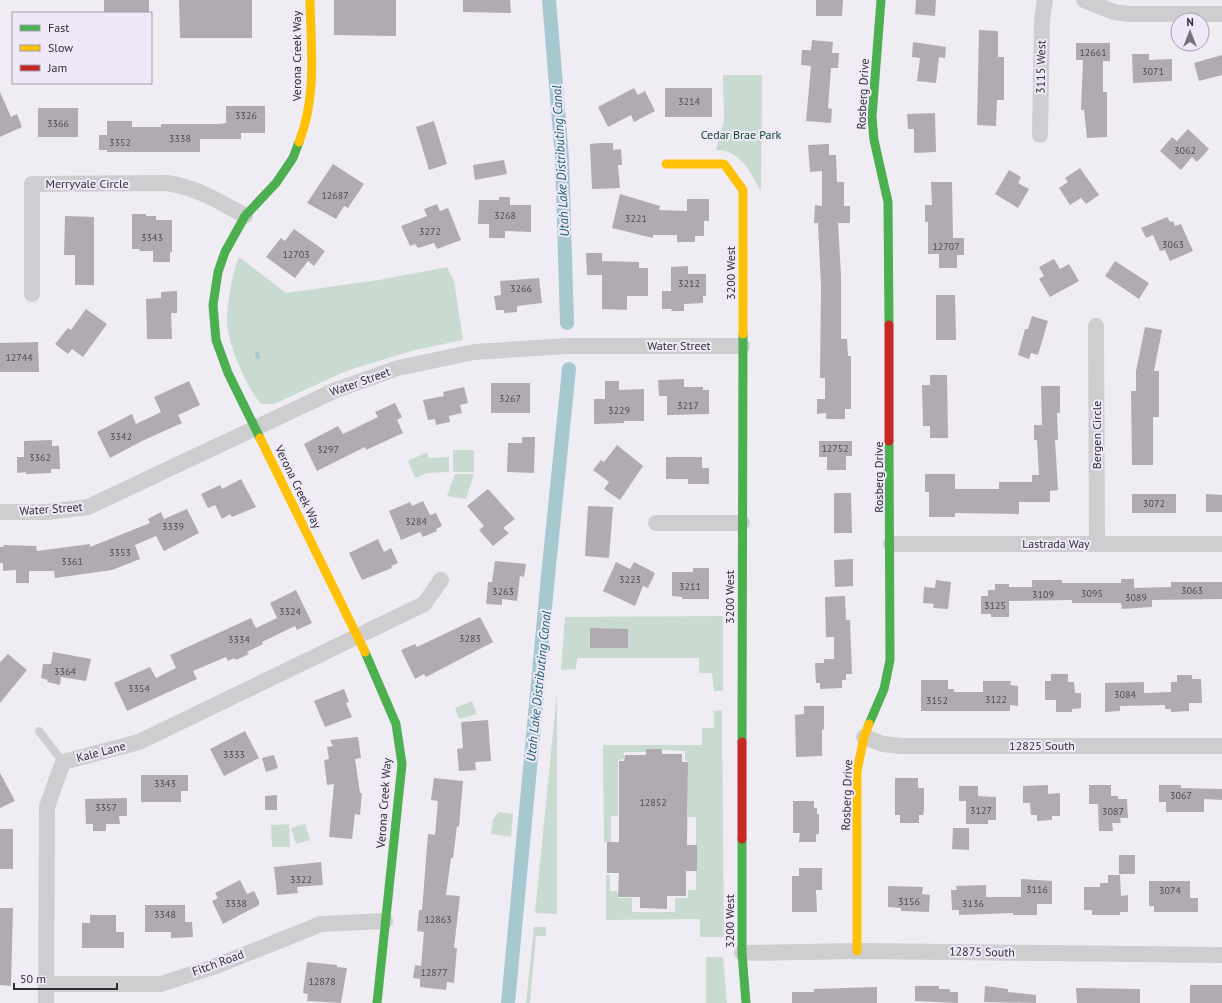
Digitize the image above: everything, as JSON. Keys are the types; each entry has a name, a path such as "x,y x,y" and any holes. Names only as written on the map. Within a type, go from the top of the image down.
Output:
{"street":[{"name":"Verona Creek Way","path":"310,0 312,89 307,123 293,158 276,183 245,216 225,252 218,272 213,305 216,340 228,373 358,636 396,724 402,764 377,1003"},
{"name":"Rosberg Drive","path":"857,951 857,771 864,738 884,689 890,660 891,544 889,224 888,202 874,140 872,117 881,0"},
{"name":"3115 West","path":"1040,135 1042,20 1045,0"},
{"path":"1084,0 1114,12 1130,14 1222,14"},
{"name":"3200 West","path":"666,164 724,164 743,190 742,953 746,1003"},
{"name":"Merryvale Circle","path":"32,294 32,184 174,184 187,186 205,194 245,216"},
{"name":"Bergen Circle","path":"1096,326 1097,544"},
{"name":"Water Street","path":"0,512 48,512 88,507 336,390 398,368 474,352 568,346 742,346"},
{"path":"656,523 742,523"},
{"name":"Lastrada Way","path":"891,544 1222,544"},
{"name":"Kale Lane","path":"46,1003 47,807 63,762 138,742 424,604 441,580"},
{"name":"12825 South","path":"864,738 883,744 901,746 1222,746"},
{"name":"Fitch Road","path":"46,984 160,984 216,966 321,924 385,921"},
{"name":"12875 South","path":"742,953 857,951 1222,955"}],"lane":[{"path":"39,731 63,762"}],"green space":[{"name":"Cedar Brae Park","path":"723,75 762,75 761,191 744,163 732,154 725,151 716,150 724,121"},
{"path":"239,257 286,293 379,280 447,267 454,281 463,340 415,350 346,371 274,404 261,404 243,374 233,350 228,327 227,317 229,294"},
{"path":"453,450 474,450 474,472 453,472"},
{"path":"427,452 429,458 449,457 449,472 427,473 415,478 408,461"},
{"path":"455,474 474,474 466,499 447,496"},
{"path":"723,616 723,691 714,691 712,673 699,673 699,658 577,658 576,669 561,670 565,617"},
{"path":"557,693 557,914 535,913"},
{"path":"472,701 477,714 459,719 455,708"},
{"path":"722,710 724,937 700,937 700,919 606,920 606,875 610,875 610,891 617,891 618,898 632,898 632,912 675,912 675,898 688,898 688,890 696,890 696,817 688,817 688,761 685,761 685,751 646,749 646,752 624,752 624,759 618,760 618,816 611,816 611,842 604,842 603,745 702,745 702,728 714,728 714,711"},
{"path":"499,812 513,814 511,837 491,834 493,819"},
{"path":"289,824 290,847 272,847 271,825"},
{"path":"305,824 310,840 296,844 291,828"},
{"path":"534,927 546,927 546,936 536,936 530,1003 526,1003"},
{"path":"706,957 723,957 727,1003 706,1003"}],"building":[{"path":"104,0 149,0 149,12 104,12"},
{"path":"179,0 252,0 252,38 180,38"},
{"path":"334,0 396,0 396,36 334,35"},
{"path":"463,0 510,0 511,13 463,12"},
{"path":"816,0 843,0 842,16 816,16"},
{"path":"916,0 936,0 935,16 915,14"},
{"path":"979,30 998,31 998,57 1004,57 1004,100 997,100 996,126 977,125"},
{"path":"812,40 833,42 832,53 839,53 838,68 831,68 828,108 832,109 831,123 806,121 811,66 801,65 802,50 811,50"},
{"path":"913,42 946,47 945,58 939,57 936,83 917,81 920,58 912,57"},
{"path":"1076,43 1110,43 1110,61 1103,61 1103,92 1107,92 1107,137 1087,138 1084,110 1081,110 1083,60 1076,60"},
{"path":"1132,54 1149,54 1149,60 1172,59 1172,81 1133,83"},
{"path":"1222,55 1222,75 1199,81 1194,63"},
{"path":"634,88 638,95 645,91 655,111 634,122 631,115 608,127 598,107"},
{"path":"665,88 712,88 712,117 665,117"},
{"path":"0,92 11,117 17,114 22,127 0,137"},
{"path":"226,106 265,106 265,133 241,133 241,139 200,139 200,152 107,152 107,150 99,150 99,135 107,135 107,121 132,121 132,127 161,127 161,124 219,124 226,123"},
{"path":"38,108 78,108 78,137 38,137"},
{"path":"935,113 936,152 914,153 914,129 908,129 907,114"},
{"path":"434,121 447,164 429,170 416,127"},
{"path":"1188,129 1209,149 1197,162 1192,157 1181,170 1160,151 1172,137 1177,141"},
{"path":"613,143 613,150 621,149 622,165 618,165 620,188 592,189 590,144"},
{"path":"829,144 829,155 836,155 837,182 844,182 844,206 850,206 850,223 838,223 841,275 841,339 847,339 848,356 851,356 851,409 845,409 845,419 826,419 826,413 817,414 817,399 825,399 825,378 820,378 821,287 818,223 814,223 815,205 822,206 822,171 810,172 808,145"},
{"path":"504,160 507,174 475,180 473,165"},
{"path":"333,164 364,184 348,208 344,206 336,219 307,203"},
{"path":"1080,168 1099,195 1086,204 1081,198 1070,205 1059,188 1068,182 1065,178"},
{"path":"1009,170 1021,177 1018,183 1029,189 1018,208 995,194"},
{"path":"931,182 952,182 953,238 964,238 964,255 957,255 957,268 939,268 939,254 928,254 928,222 925,222 925,205 932,205"},
{"path":"620,194 660,206 659,210 687,211 687,199 709,199 709,221 704,221 704,236 695,236 695,242 677,242 677,235 653,235 653,238 612,228"},
{"path":"499,197 510,197 510,205 531,205 531,232 505,231 505,238 489,238 489,224 478,224 479,200 499,200"},
{"path":"437,204 440,211 448,208 461,240 437,249 434,243 418,248 415,244 410,246 401,226 427,216 424,209"},
{"path":"132,214 156,216 156,220 172,220 172,252 170,253 170,262 153,262 153,251 140,251 139,249 132,249"},
{"path":"65,216 94,217 94,285 75,285 75,255 64,255"},
{"path":"1167,217 1170,222 1173,221 1175,226 1181,224 1193,251 1170,261 1165,250 1160,251 1153,235 1146,238 1141,228"},
{"path":"294,229 325,251 314,266 308,261 295,278 266,257 281,238 285,241"},
{"path":"586,253 602,253 602,261 639,262 639,268 648,268 648,296 627,296 627,310 602,309 602,275 587,275"},
{"path":"1054,259 1060,269 1069,264 1079,281 1050,297 1039,279 1044,276 1039,267"},
{"path":"1115,261 1149,283 1139,299 1105,276"},
{"path":"688,266 688,274 706,274 706,296 703,296 703,303 684,304 684,311 662,309 662,291 671,291 671,267"},
{"path":"539,278 542,303 517,306 517,312 504,313 504,310 496,310 494,296 501,295 500,281"},
{"path":"177,291 177,313 171,313 172,339 147,339 146,299 161,298 161,292"},
{"path":"936,295 955,295 956,340 936,340"},
{"path":"86,309 107,324 83,357 72,349 68,354 55,344 68,328 71,330"},
{"path":"1032,316 1048,321 1038,355 1031,353 1029,359 1018,355 1025,329 1028,329"},
{"path":"1145,327 1162,330 1154,371 1159,371 1159,417 1153,417 1153,465 1132,465 1131,391 1136,391 1136,371"},
{"path":"38,342 39,372 0,372 0,343"},
{"path":"930,375 947,375 948,438 930,438 930,426 923,426 922,385 930,385"},
{"path":"684,379 684,387 703,387 703,390 709,390 709,414 667,415 667,396 659,396 658,380"},
{"path":"189,381 200,405 178,415 182,423 144,440 110,458 97,432 132,414 136,424 161,412 154,397"},
{"path":"605,381 619,381 619,390 644,389 644,421 594,424 594,399 605,399"},
{"path":"491,383 530,383 530,413 491,413"},
{"path":"1041,386 1060,386 1060,413 1057,413 1058,440 1055,440 1058,490 1050,491 1050,502 1019,502 1019,514 955,513 955,517 929,517 929,492 925,492 925,474 955,474 955,489 999,489 999,482 1032,482 1032,475 1039,475 1037,440 1034,440 1034,425 1042,425"},
{"path":"464,387 468,403 460,405 462,413 449,416 450,422 436,425 435,419 428,420 423,400 444,396 443,392"},
{"path":"395,403 402,417 397,420 403,433 366,450 365,447 317,471 304,444 338,426 343,434 378,417 375,412"},
{"path":"522,437 535,437 534,473 507,472 508,443 522,443"},
{"path":"52,440 52,446 59,446 60,469 51,469 51,473 17,473 17,457 24,457 24,441"},
{"path":"819,441 852,441 852,456 846,456 846,470 827,470 827,457 819,457"},
{"path":"617,445 643,466 620,500 604,489 609,482 593,470 601,460 604,462"},
{"path":"666,457 702,457 702,468 709,468 709,484 688,484 688,479 666,479"},
{"path":"241,479 256,507 232,517 230,514 222,519 215,505 208,508 201,494 220,485 222,489"},
{"path":"488,489 515,519 503,528 509,533 493,546 479,530 484,526 467,506"},
{"path":"834,493 851,493 852,533 834,533"},
{"path":"1132,494 1176,494 1176,513 1132,513"},
{"path":"1206,494 1222,495 1222,512 1206,512"},
{"path":"423,501 430,515 436,513 442,526 436,529 437,531 423,537 420,532 401,540 389,511 410,502 412,506"},
{"path":"588,506 613,507 609,558 585,556"},
{"path":"187,509 199,533 164,551 156,536 135,545 140,559 112,570 55,578 54,571 29,571 29,583 16,583 16,570 3,571 3,563 0,563 0,547 4,547 3,545 36,546 37,551 90,544 90,547 150,523 148,519 161,512 164,519"},
{"path":"378,539 384,552 391,548 398,563 391,566 392,568 362,580 349,553"},
{"path":"853,559 853,586 835,587 834,560"},
{"path":"495,561 526,564 524,577 520,576 517,601 502,599 502,605 486,604 488,582 492,582"},
{"path":"616,562 630,569 634,562 655,573 648,588 643,586 635,606 603,591"},
{"path":"693,568 709,568 709,599 682,599 682,597 672,596 672,572 693,572"},
{"path":"1121,579 1134,579 1134,588 1171,587 1171,582 1222,582 1222,599 1152,600 1152,607 1122,609 1121,603 1072,603 1072,600 1009,601 1009,617 991,617 991,614 981,614 981,596 988,596 988,590 995,590 995,584 1009,584 1009,587 1032,587 1032,580 1062,580 1062,583 1121,583"},
{"path":"936,580 951,582 948,609 933,608 934,604 923,603 924,587 935,588"},
{"path":"296,590 312,623 297,630 295,626 262,642 263,644 247,652 249,654 236,660 234,658 228,661 226,657 193,671 197,679 127,711 114,683 150,667 156,678 176,668 170,655 251,618 256,628 277,618 270,603"},
{"path":"845,596 846,620 850,620 852,674 846,674 846,680 842,680 842,688 820,689 820,683 816,683 815,663 824,663 824,659 834,659 834,637 826,637 825,597"},
{"path":"480,617 493,642 426,677 424,674 415,679 401,650 415,644 417,647"},
{"path":"590,628 628,629 628,648 590,648"},
{"path":"53,652 91,659 86,681 61,677 60,685 47,682 48,680 41,678 43,664 51,664"},
{"path":"8,654 27,670 0,703 0,662"},
{"path":"1051,674 1068,674 1068,682 1074,682 1075,693 1081,693 1081,708 1072,709 1072,712 1056,712 1056,700 1045,700 1045,681 1051,681"},
{"path":"1177,675 1192,675 1192,679 1201,679 1202,703 1189,703 1189,711 1171,712 1171,709 1165,709 1165,705 1120,706 1120,711 1105,712 1105,683 1144,682 1144,693 1171,692 1171,682 1177,682"},
{"path":"921,680 948,680 948,689 954,689 954,692 983,692 983,681 1011,681 1010,685 1018,686 1018,706 1010,705 1010,711 921,711"},
{"path":"344,689 349,702 346,703 352,717 325,727 314,701"},
{"path":"804,706 824,706 822,756 796,757 795,715 804,714"},
{"path":"488,720 491,761 475,762 476,770 459,771 457,749 463,748 461,722"},
{"path":"245,731 259,758 224,776 210,749"},
{"path":"358,737 361,758 355,759 360,793 362,793 360,815 355,814 352,839 329,837 334,784 327,785 324,760 329,759 327,747 333,746 330,740"},
{"path":"646,749 662,749 662,754 682,754 682,762 688,762 687,845 697,845 697,871 686,871 686,896 667,896 667,909 640,908 640,897 618,897 619,873 607,873 607,842 619,842 619,761 624,761 625,755 646,755"},
{"path":"274,755 278,768 266,772 262,758"},
{"path":"0,773 15,801 0,808"},
{"path":"141,775 188,775 188,791 181,791 181,802 141,802"},
{"path":"434,778 463,781 459,827 457,826 446,895 460,896 454,948 457,948 454,983 447,982 446,990 420,987 420,979 413,978 415,965 421,966 424,932 417,931 419,910 422,910 428,834 435,835 438,801 431,800"},
{"path":"895,778 918,778 918,788 924,788 924,810 923,815 919,815 919,823 900,823 900,815 895,815"},
{"path":"1048,785 1048,794 1060,793 1060,816 1052,816 1052,820 1037,821 1037,815 1031,815 1030,803 1023,803 1023,786"},
{"path":"1089,785 1111,785 1111,796 1118,796 1118,799 1127,799 1128,818 1120,818 1121,823 1112,823 1113,831 1099,831 1098,804 1089,804"},
{"path":"1159,785 1181,785 1181,788 1222,789 1222,800 1204,799 1204,812 1166,812 1166,802 1159,802"},
{"path":"959,786 978,786 978,796 996,797 996,820 988,820 988,824 966,824 966,801 959,801"},
{"path":"277,795 277,810 265,810 265,796"},
{"path":"127,798 127,816 119,816 120,824 106,824 106,831 93,831 93,824 86,824 85,799"},
{"path":"793,801 814,801 814,808 817,808 817,814 819,814 819,834 816,834 816,842 799,842 800,833 793,833"},
{"path":"953,828 969,828 969,850 952,849"},
{"path":"0,829 13,829 13,869 0,869"},
{"path":"1119,855 1135,855 1135,874 1119,874"},
{"path":"321,862 323,885 297,887 298,893 277,895 274,867"},
{"path":"799,868 822,868 822,890 816,890 817,912 792,912 792,876 799,876"},
{"path":"1108,875 1120,875 1121,896 1128,895 1128,912 1120,912 1120,915 1092,915 1092,910 1084,910 1084,887 1100,887 1100,883 1108,883"},
{"path":"1021,879 1052,881 1052,904 1037,904 1037,915 1013,915 1013,913 959,915 959,910 952,910 951,890 957,890 956,886 986,885 986,897 1021,897"},
{"path":"240,880 247,894 254,891 259,901 259,905 223,924 212,901 218,898 215,893"},
{"path":"1149,881 1190,881 1190,898 1198,898 1198,912 1154,912 1154,906 1149,906"},
{"path":"888,886 923,887 922,894 930,895 929,912 901,911 901,908 888,907"},
{"path":"145,905 185,905 185,922 192,922 193,937 171,938 171,932 145,932"},
{"path":"0,908 13,908 11,986 0,985"},
{"path":"90,915 116,915 116,932 124,932 124,948 82,948 82,923 90,923"},
{"path":"307,962 337,965 337,967 347,968 341,1003 307,1001 308,994 303,993"},
{"path":"1190,985 1222,985 1222,1003 1190,1003"},
{"path":"915,986 939,986 939,989 950,989 950,992 958,992 958,1003 915,1001"},
{"path":"985,986 1008,989 1008,992 1036,995 1036,1003 984,1002"},
{"path":"877,987 877,1003 792,1003 792,992 814,992 814,989"},
{"path":"1076,988 1140,989 1140,1003 1077,1003"}],"waterway":[{"name":"Utah Lake Distributing Canal","path":"549,0 562,158 567,323"},
{"name":"Utah Lake Distributing Canal","path":"508,1003 569,369"}],"traffic: fast":[{"path":"881,0 872,117 874,140 888,202 889,325"},
{"path":"260,438 228,373 216,340 213,305 218,272 225,252 245,216 276,183 293,158 299,142"},
{"path":"742,742 743,334"},
{"path":"869,724 884,689 890,660 889,441"},
{"path":"365,652 396,724 402,764 377,1003"},
{"path":"742,839 742,953 746,1003"}],"traffic: slow":[{"path":"299,142 305,125 311,90 312,54 310,0"},
{"path":"666,164 724,164 743,190 743,334"},
{"path":"260,438 365,652"},
{"path":"857,951 857,771 864,737 869,724"}],"traffic: jam":[{"path":"889,325 889,441"},
{"path":"742,742 742,839"}]}
